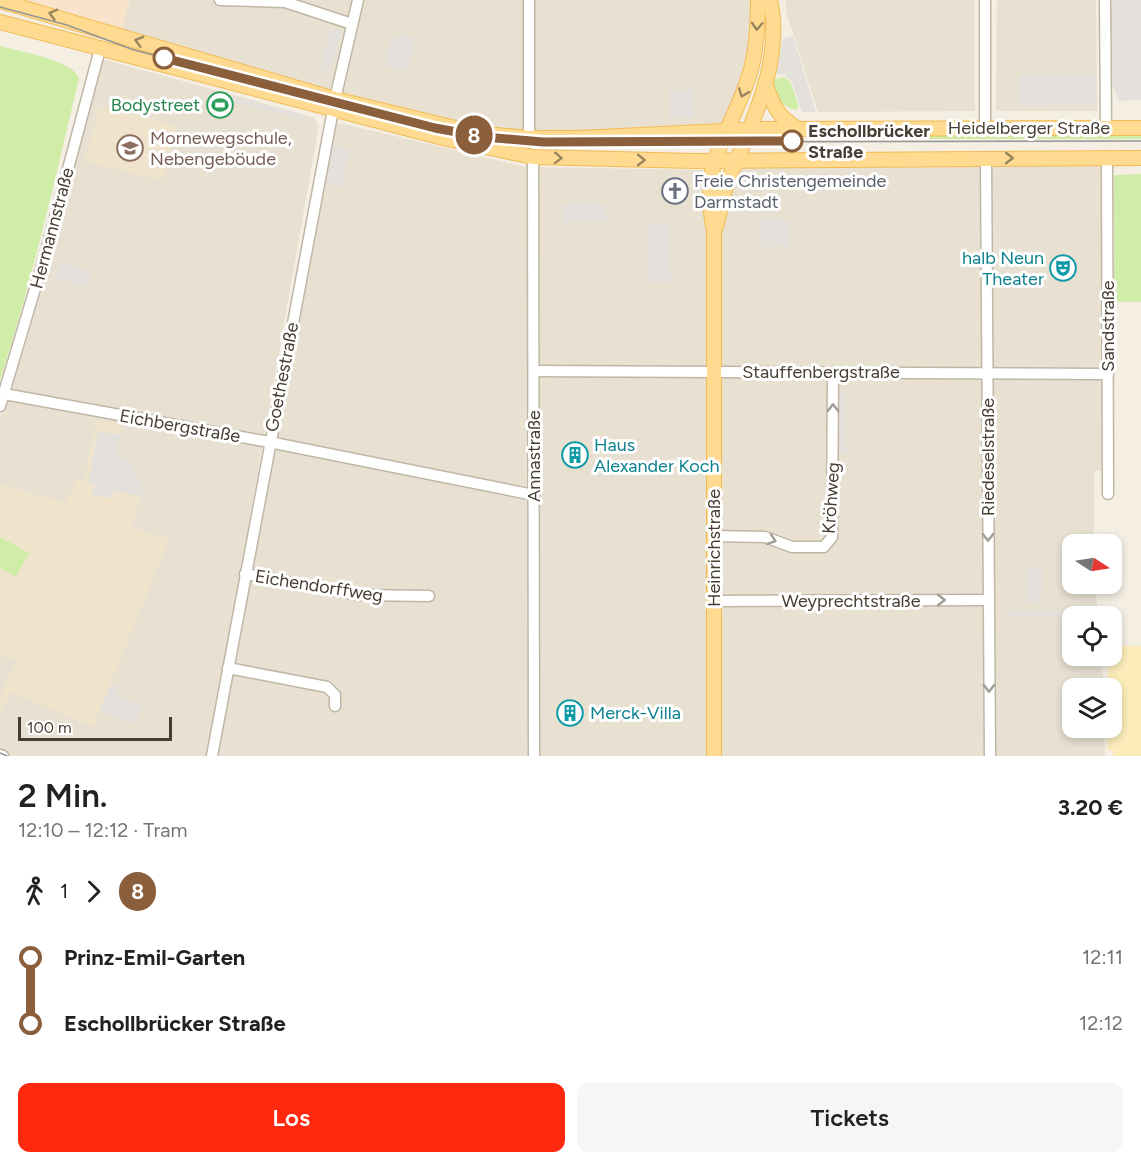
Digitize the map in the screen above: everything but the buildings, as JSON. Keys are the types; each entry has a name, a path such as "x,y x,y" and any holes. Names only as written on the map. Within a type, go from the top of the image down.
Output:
{"main road":[{"name":"Heidelberger Straße","path":"0,1 105,31 334,104 488,149 533,157 714,161 1141,158"},
{"path":"748,130 765,83 772,55 775,32 768,1"},
{"path":"724,130 744,88 768,1"},
{"name":"Heidelberger Straße","path":"0,22 100,49 334,104 477,133 529,138 797,128 1141,128"},
{"path":"100,49 105,31"},
{"path":"765,83 775,110 784,121 797,128"},
{"name":"Heinrichstraße","path":"714,756 714,232 709,206 714,161 724,130"},
{"name":"Heinrichstraße","path":"714,232 729,180 748,130"}],"street":[{"path":"220,0 285,2 352,24"},
{"name":"Goethestraße","path":"212,756 334,104 358,0"},
{"path":"529,0 529,138"},
{"path":"985,0 985,128"},
{"path":"1105,0 1106,128"},
{"name":"Hermannstraße","path":"0,406 45,255 100,49"},
{"name":"Annastraße","path":"533,157 534,756"},
{"name":"Sandstraße","path":"1107,157 1108,494"},
{"name":"Riedeselstraße","path":"986,158 990,756"},
{"name":"Stauffenbergstraße","path":"534,371 1108,374"},
{"name":"Kröhweg","path":"714,536 765,537 792,547 824,547 832,537 833,372"},
{"name":"Eichbergstraße","path":"4,394 269,442 534,495"},
{"name":"Eichendorffweg","path":"245,574 359,595 429,596"},
{"name":"Weyprechtstraße","path":"714,601 989,600"},
{"path":"228,668 327,687 335,695 335,706"}],"shaded area":[{"path":"0,0 130,0 120,36"},
{"path":"130,0 758,0 758,31 724,129 476,133 348,93 335,99 120,36"},
{"path":"786,0 975,0 975,111 818,112 786,11"},
{"path":"997,0 1096,0 1097,111 996,111"},
{"path":"1108,0 1111,0 1112,17 1112,0 1141,0 1141,100 1119,101 1112,84 1109,84"},
{"path":"331,28 341,30 330,72 320,70"},
{"path":"398,34 415,39 407,69 384,66 391,38 396,39"},
{"path":"793,36 816,112 802,112 792,82 785,75 776,74 783,39"},
{"path":"102,59 313,117 319,125 208,756 0,756 0,417 31,318"},
{"path":"1095,74 1096,105 1020,106 1019,75"},
{"path":"690,86 694,87 693,117 670,118 670,87 683,93 688,91"},
{"path":"217,93 306,115 305,120 216,98"},
{"name":"Mornewegschule, Nebengeböude","path":"99,106 177,126 164,181 85,161"},
{"path":"335,122 526,167 706,170 709,227 708,756 216,756"},
{"path":"332,146 349,149 342,187 325,184"},
{"path":"1107,157 1108,469 1094,471 1094,534 1062,534 1062,594 1096,594 1097,606 1062,606 1062,666 1102,666 1103,678 1062,678 1062,738 1104,738 1105,756 714,756 714,232 738,160"},
{"path":"563,204 607,205 606,222 562,222"},
{"path":"761,220 789,220 790,246 761,247"},
{"path":"669,223 671,282 649,283 647,224"},
{"path":"59,263 91,271 87,286 55,278"},
{"path":"836,393 846,393 846,453 837,453"},
{"path":"96,420 122,424 117,456 126,458 144,490 131,527 169,539 93,727 11,692 0,715 0,697 16,661 0,654 0,484 66,503 77,479 84,481"},
{"path":"98,431 120,435 117,456 126,458 144,490 141,497 114,490 112,498 92,495 95,484 88,483"},
{"path":"1026,569 1042,569 1041,603 1026,603"},
{"path":"1007,610 1062,610 1062,616 1007,617"},
{"path":"111,684 119,688 116,695 126,701 142,704 135,724 100,711"}],"green space":[{"path":"0,46 56,61 66,66 79,78 33,268 0,380"},
{"path":"785,77 791,83 799,107 796,110 780,101 772,85 775,79"},
{"path":"848,135 1141,136 1141,139 848,139"},
{"path":"1141,174 1141,302 1114,302 1114,175"},
{"path":"0,537 29,553 16,577 0,568"}],"sand":[{"path":"1122,646 1141,646 1141,756 1113,756 1113,750 1108,750 1108,738 1122,738 1122,678 1108,678 1108,666 1122,666"}],"tram line":[{"path":"0,7 67,25 134,50 435,128 488,136 578,142 1141,141"},
{"name":"8","path":"164,58 435,128 484,137 543,142 792,141"},
{"path":"0,753 7,756"}],"place":[{"name":"Bodystreet","path":"220,105"},
{"name":"Eschollbrücker Straße","path":"792,141"},
{"name":"Mornewegschule, Nebengeböude","path":"130,148"},
{"name":"Freie Christengemeinde Darmstadt","path":"675,191"},
{"name":"halb Neun Theater","path":"1063,268"},
{"name":"Haus Alexander Koch","path":"575,455"},
{"name":"Merck-Villa","path":"570,713"}]}
